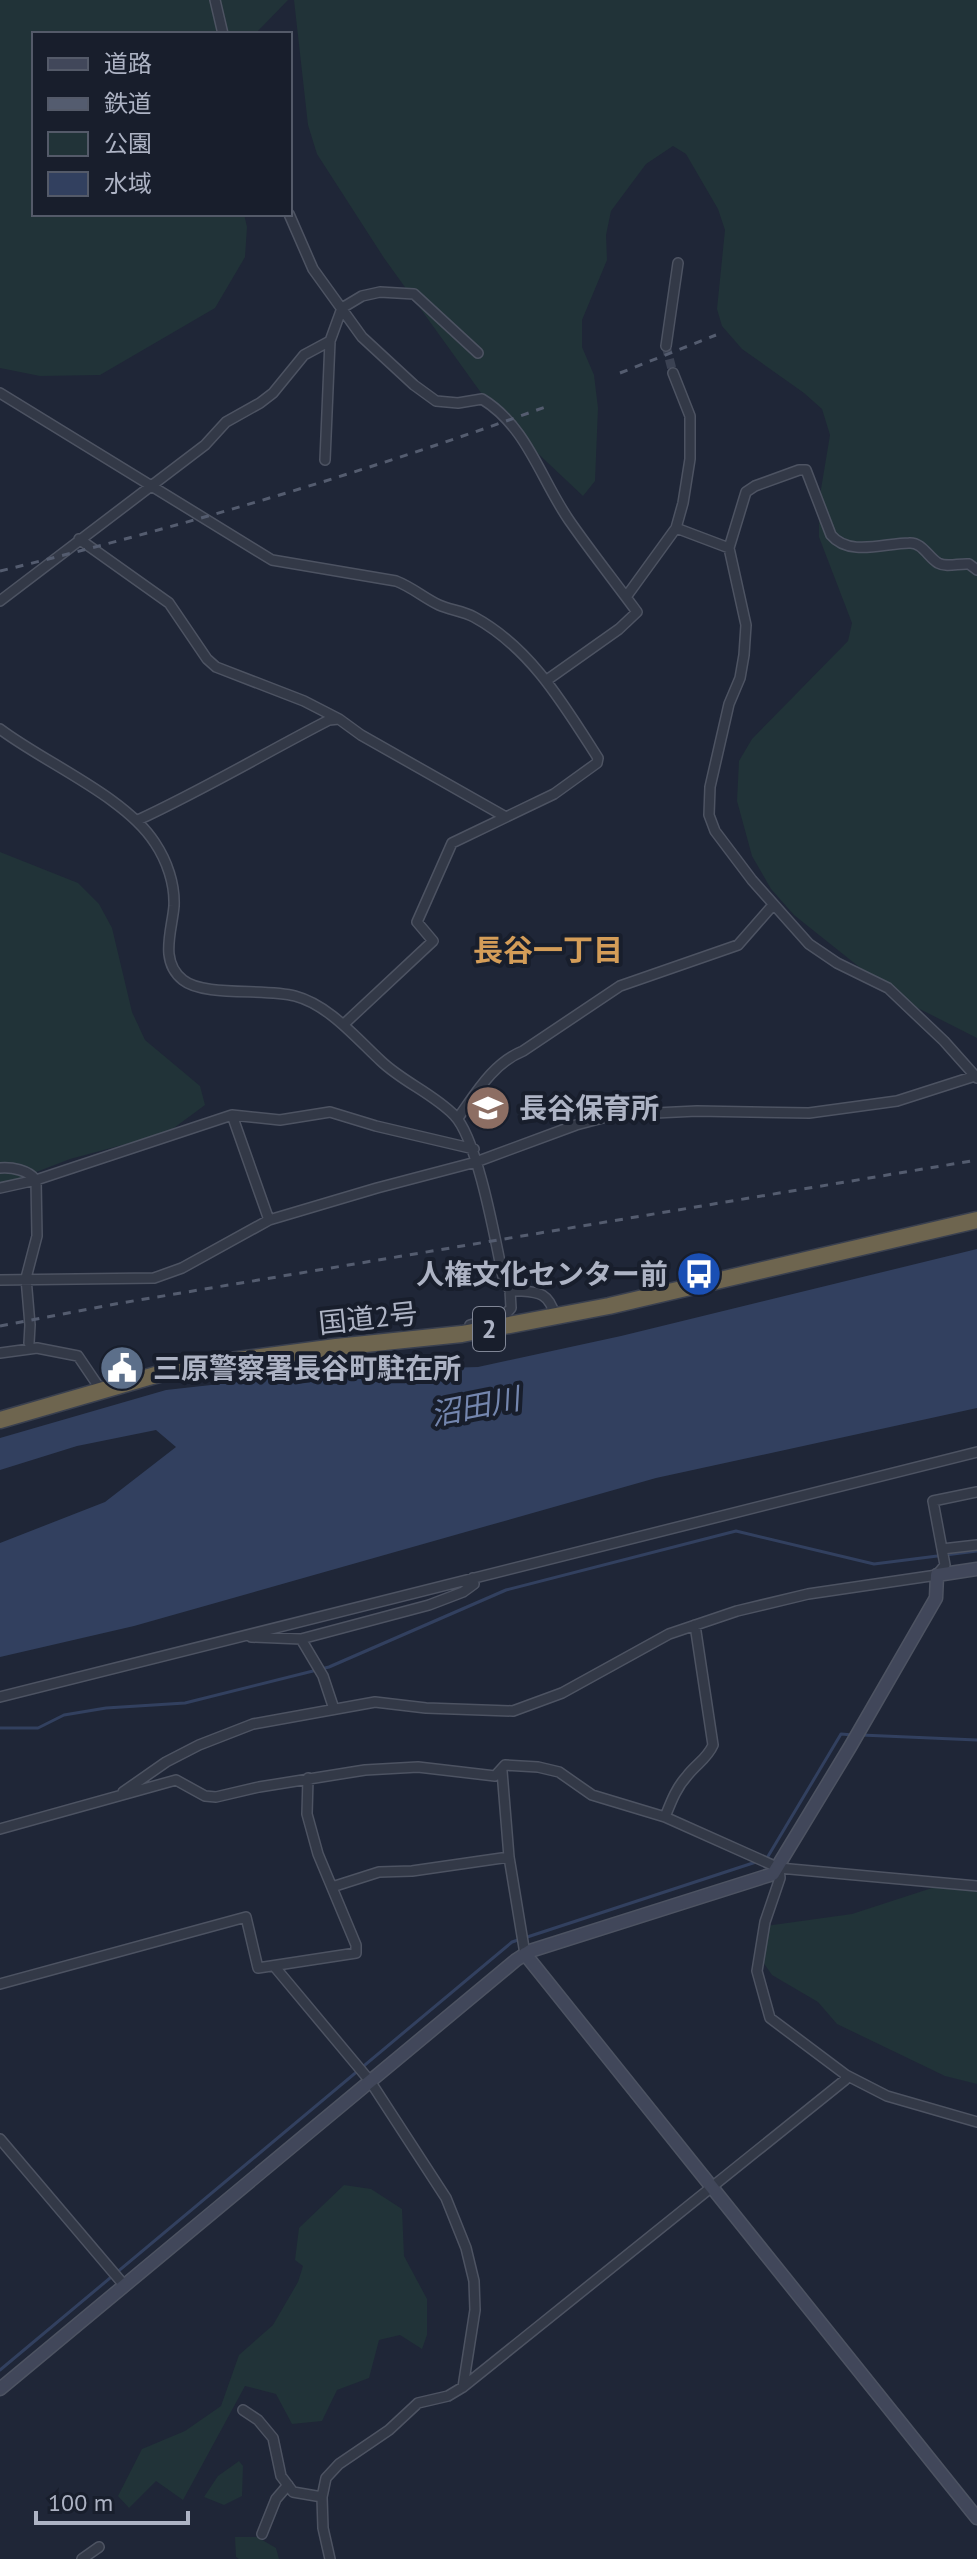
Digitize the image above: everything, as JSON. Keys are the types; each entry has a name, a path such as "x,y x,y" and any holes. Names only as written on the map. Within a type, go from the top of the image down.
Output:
{"highway":[{"name":"国道2号","path":"0,1420 183,1367 462,1334 684,1289 977,1220"}],"street":[{"path":"215,0 223,32"},
{"path":"290,216 313,269 362,337 436,401 458,403 482,399 497,409 520,434 570,523 637,612 619,629 547,680"},
{"path":"666,346 678,263"},
{"path":"325,460 330,341 342,308 362,296 380,292 414,294 478,353"},
{"path":"0,601 205,445 226,422 260,403 304,355 330,341"},
{"path":"626,597 676,528 690,459 690,416 673,373"},
{"path":"0,393 272,560 396,581 410,586 442,607 470,615 504,638 547,680 598,758 597,763 554,794 452,843 417,922 433,941 343,1025"},
{"path":"0,1280 154,1278 182,1268 269,1220 476,1162 576,1125 614,1115 697,1111 809,1113 897,1101 976,1077 944,1041 888,988 837,963 809,944 773,905 715,831 709,815 710,787 744,655 746,625 729,548 746,492 770,480 806,470 836,541 875,548 911,542 918,544 937,563 945,566 969,564 977,570"},
{"path":"676,528 729,548"},
{"path":"79,539 169,603 207,659 216,667 304,701 339,719 361,735 504,816"},
{"path":"138,820 203,790 329,720 339,719"},
{"path":"0,729 138,820 155,842 171,881 174,904 168,947 170,963 184,981 201,988 283,993 306,999 343,1025 385,1065 440,1101 458,1118 474,1149 504,1282 510,1290 511,1308 505,1315 466,1326 427,1331 427,1337"},
{"path":"458,1118 492,1072 511,1056 620,986 738,945 773,905"},
{"path":"0,1188 36,1180 232,1115 280,1120 330,1112 474,1149"},
{"path":"232,1115 269,1220"},
{"path":"0,1168 13,1167 34,1176 36,1180 37,1236 26,1278 29,1343"},
{"path":"510,1290 543,1293 552,1302 555,1316"},
{"path":"0,1353 9,1346 29,1343 43,1344 64,1355 78,1356 101,1390"},
{"path":"0,1353 37,1348 52,1350"},
{"path":"0,1697 977,1452"},
{"path":"0,2389 524,1952 773,1874 936,1598 942,1549 933,1501 977,1492"},
{"path":"942,1549 977,1545"},
{"path":"123,1795 123,1791 166,1762 253,1724 375,1702 426,1708 513,1711 562,1693 669,1634 737,1611 808,1594 941,1570 977,1569"},
{"path":"248,1635 252,1638 301,1639 429,1605 463,1592 474,1584 473,1578"},
{"path":"665,1817 674,1792 708,1756 713,1745 695,1625"},
{"path":"301,1639 323,1676 334,1709"},
{"path":"0,1829 176,1780 205,1796 216,1797 365,1770 418,1767 495,1776 505,1765 559,1772 592,1795 665,1817 779,1868 977,1886"},
{"path":"502,1771 509,1857 524,1952 977,2518"},
{"path":"0,1984 246,1917 258,1968 356,1953 356,1945 318,1854 307,1814 308,1778"},
{"path":"332,1887 379,1872 412,1871 509,1857"},
{"path":"779,1868 780,1878 765,1922 757,1971 770,2018 846,2075 887,2096 977,2122"},
{"path":"274,1966 370,2081 446,2198 466,2248 474,2281 475,2310 463,2387"},
{"path":"330,2559 323,2528 322,2497 326,2478 339,2464 389,2430 418,2403 448,2396 463,2387 712,2189 845,2080 846,2075"},
{"path":"0,2139 124,2285"},
{"path":"243,2410 258,2420 273,2438 281,2476 293,2492 322,2497"},
{"path":"262,2534 276,2499 288,2485"},
{"path":"82,2559 99,2547"}],"green space":[{"path":"0,0 288,0 257,32 32,32 32,216 244,216 245,257 215,308 100,375 40,376 0,368"},
{"path":"294,0 977,0 977,1038 898,998 794,915 771,889 752,856 737,801 739,761 752,739 848,641 852,623 819,537 819,501 830,435 822,409 742,349 722,326 717,309 725,230 718,209 686,154 673,146 646,164 611,211 606,235 607,260 582,320 582,347 594,375 598,408 595,481 583,496 497,415 384,258 317,154 308,125"},
{"path":"0,852 78,883 99,904 112,928 132,1012 145,1040 200,1086 205,1105 167,1133 70,1159 0,1186"},
{"path":"935,1887 977,1889 977,2084 945,2076 837,2024 818,2002 772,1975 756,1952 759,1927 852,1914"},
{"path":"344,2185 371,2189 402,2209 404,2256 427,2299 427,2335 422,2349 400,2335 379,2340 369,2378 337,2390 322,2421 292,2424 276,2394 245,2386 183,2500 156,2481 129,2508 118,2496 142,2449 185,2431 221,2406 239,2355 273,2325 298,2282 303,2266 295,2260 299,2228"},
{"path":"239,2461 243,2466 242,2496 224,2505 204,2497 218,2476"},
{"path":"235,2537 257,2537 276,2548 279,2559 239,2559 236,2557"}],"water":[{"name":"沼田川","path":"977,1249 977,1408 656,1478 134,1626 0,1657 0,1543 105,1502 176,1447 156,1430 77,1446 0,1470 0,1438 166,1390 337,1371 478,1367 621,1336"}],"waterway":[{"path":"0,1728 38,1728 64,1715 106,1708 185,1703 329,1667 506,1590 736,1531 874,1564 977,1551"},
{"path":"764,1859 841,1734 853,1735"},
{"path":"861,1735 977,1740"},
{"path":"0,2370 512,1942 756,1862"}],"tunnel":[{"path":"666,346 673,373"}],"railway":[{"path":"620,373 716,335"},
{"path":"0,571 276,496 548,406"},
{"path":"0,1326 121,1303 977,1160"}],"place":[{"name":"長谷保育所","path":"488,1108"},
{"name":"人権文化センター前","path":"699,1274"},
{"name":"三原警察署長谷町駐在所","path":"122,1368"}],"district":[{"name":"長谷一丁目","path":"548,951"}]}
